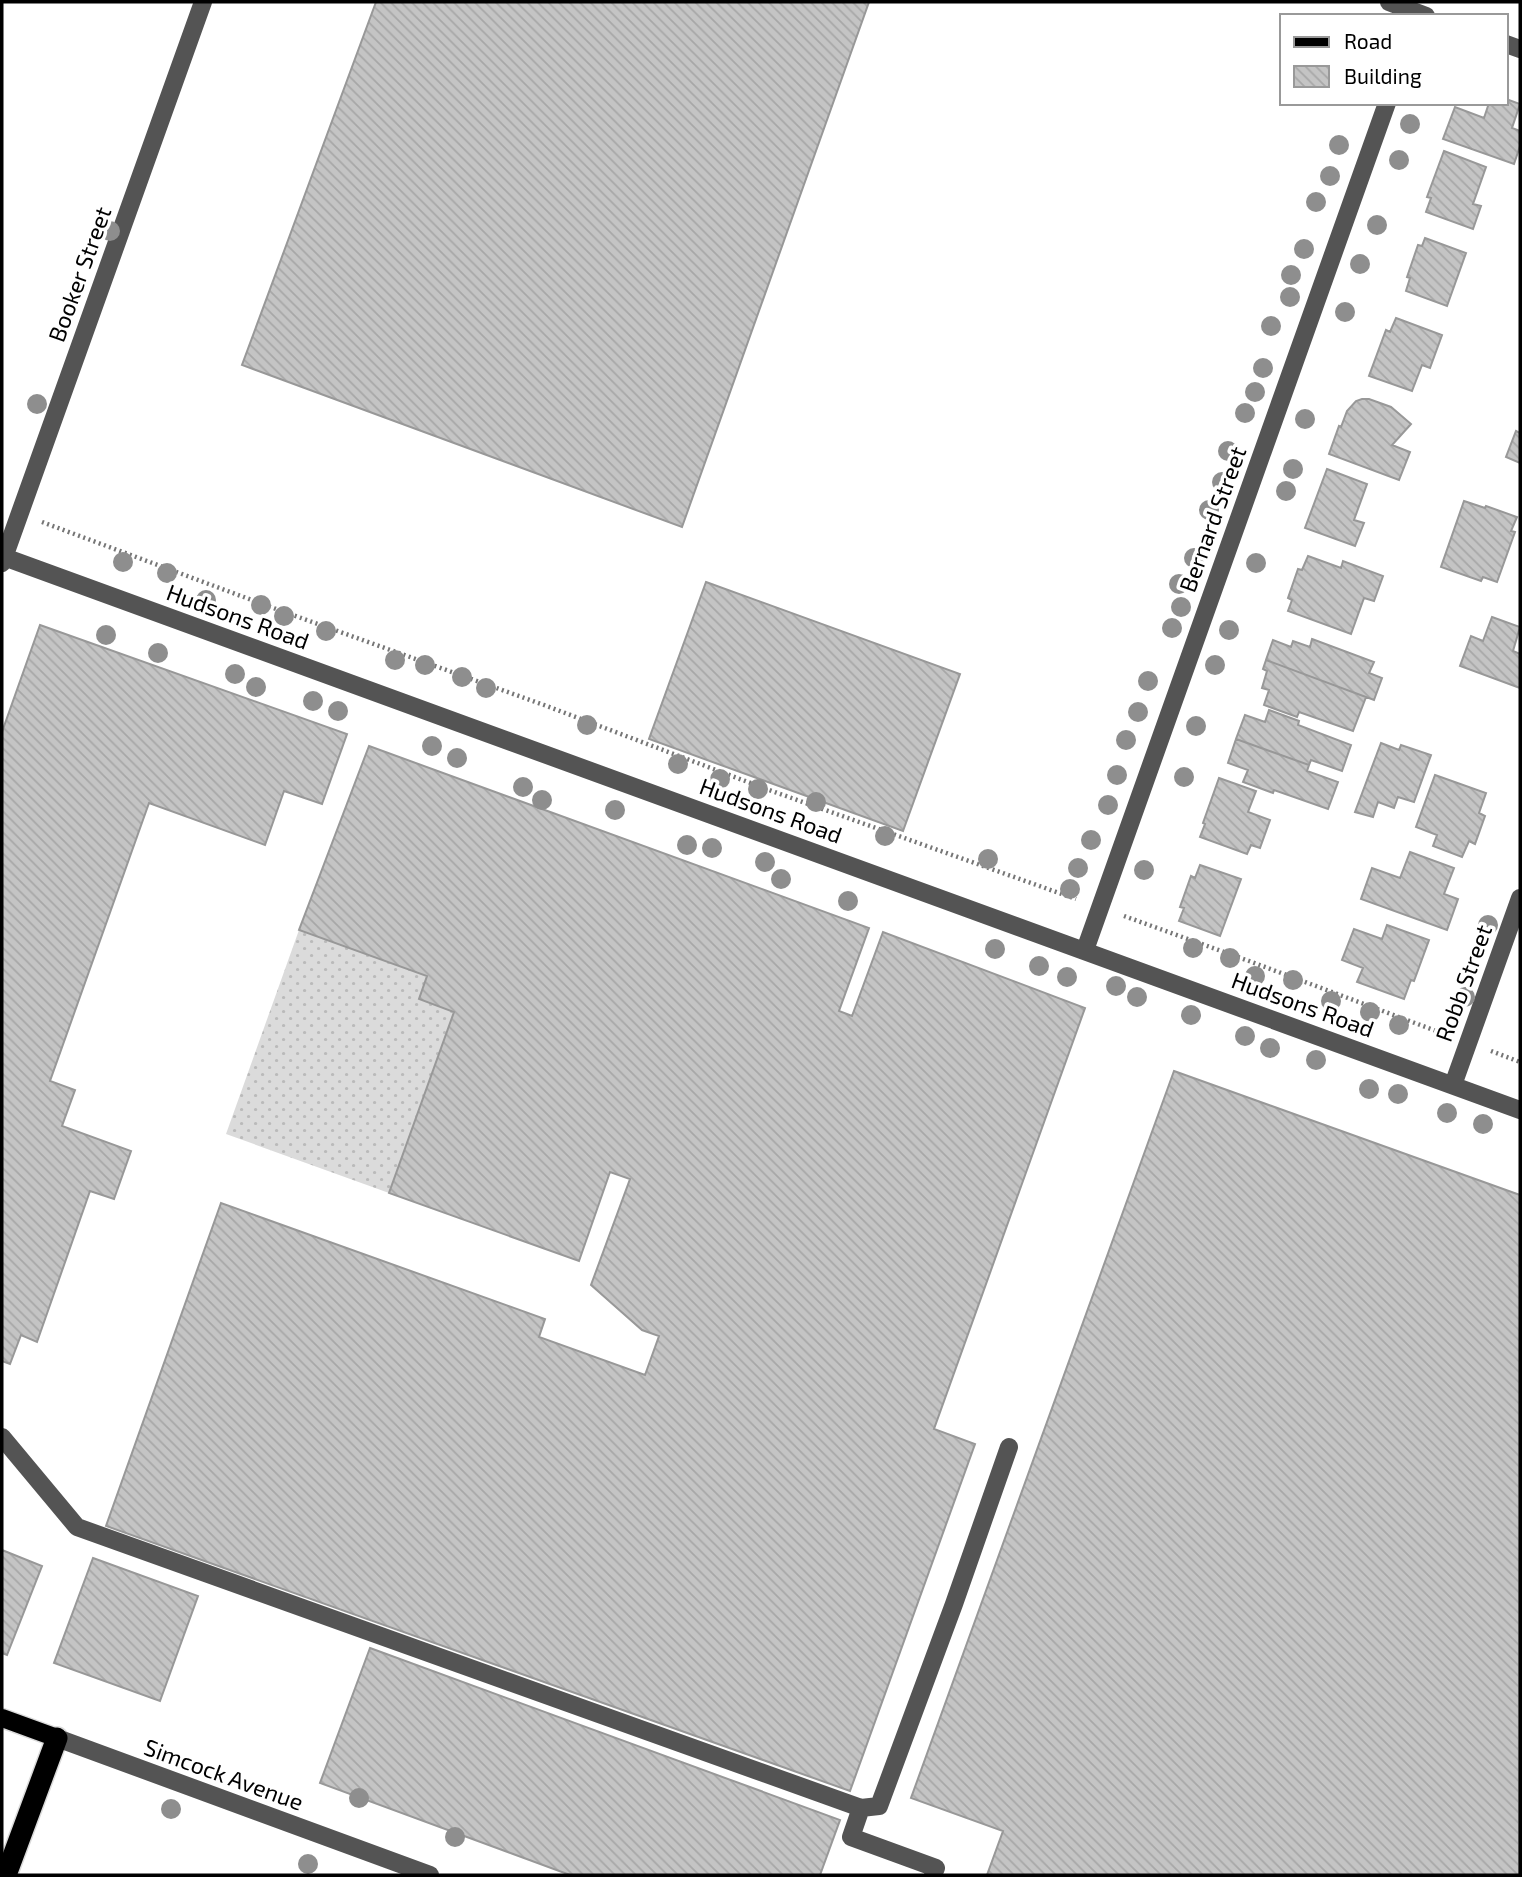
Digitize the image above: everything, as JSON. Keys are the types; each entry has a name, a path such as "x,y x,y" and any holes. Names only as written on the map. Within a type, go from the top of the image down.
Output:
{"highway":[{"path":"6,1875 57,1738"}],"main road":[{"name":"Simcock Avenue","path":"2,1718 57,1738"}],"street":[{"name":"Booker Street","path":"3,560 203,2"},
{"path":"1389,2 1419,14"},
{"name":"Bernard Street","path":"1085,950 1386,105"},
{"name":"Hudsons Road","path":"3,560 1085,950 1520,1110"},
{"name":"Robb Street","path":"1453,1085 1520,898"},
{"path":"2,1437 77,1527 861,1808 879,1806 1009,1447"},
{"name":"Simcock Avenue","path":"57,1738 430,1875"},
{"path":"861,1808 851,1837 936,1868 933,1875"}],"path":[{"path":"19,514 1520,1062"}],"shaded area":[{"path":"299,930 427,976 419,999 454,1012 389,1193 226,1134"}],"building":[{"path":"376,2 869,2 682,527 242,365"},
{"path":"1508,100 1520,104 1512,128 1520,131 1520,146 1514,164 1443,139 1455,107 1484,118 1488,105 1508,105"},
{"path":"1444,151 1486,167 1473,204 1481,206 1473,229 1426,212 1431,198 1427,197"},
{"path":"1425,238 1466,253 1447,306 1406,291 1410,278 1407,277 1418,245 1422,246"},
{"path":"1396,318 1442,335 1430,368 1422,365 1412,391 1369,376 1386,330 1390,332"},
{"path":"1362,399 1391,407 1411,424 1392,445 1410,452 1399,480 1329,454 1347,411 1356,401"},
{"path":"1516,431 1520,433 1520,463 1506,457"},
{"path":"1327,469 1367,484 1354,520 1364,523 1355,546 1305,528"},
{"path":"1464,501 1517,517 1511,531 1515,532 1497,582 1483,577 1481,581 1441,567"},
{"path":"1308,556 1341,568 1343,561 1383,576 1374,601 1364,598 1351,634 1288,611 1292,600 1288,598 1298,569 1302,570"},
{"path":"706,582 960,674 903,831 649,739"},
{"path":"1492,617 1520,627 1513,651 1520,654 1520,688 1460,666 1471,636 1483,641"},
{"path":"40,625 347,734 322,804 284,791 265,845 149,803 50,1081 75,1090 62,1126 131,1151 114,1199 90,1191 37,1342 21,1335 10,1364 2,1361 2,732"},
{"path":"1312,639 1374,662 1369,673 1382,678 1374,700 1266,660 1273,640 1291,647 1293,641 1310,647"},
{"path":"1266,660 1366,697 1353,731 1299,712 1297,717 1264,705 1269,690 1262,688 1267,671 1263,669"},
{"path":"1269,710 1299,721 1298,725 1351,745 1342,771 1311,760 1309,765 1236,739 1245,715 1265,722"},
{"path":"1236,739 1309,765 1307,771 1338,782 1328,809 1243,782 1248,770 1228,763"},
{"path":"1381,743 1399,750 1401,745 1431,755 1414,802 1398,797 1394,808 1378,802 1373,817 1355,812"},
{"path":"369,746 869,928 839,1011 852,1016 883,932 1085,1008 934,1429 975,1444 850,1791 106,1526 221,1203 545,1319 539,1337 645,1375 659,1336 642,1330 591,1285 630,1179 610,1172 579,1261 389,1193 454,1012 419,999 427,976 299,930"},
{"path":"1435,775 1486,793 1479,813 1485,816 1475,844 1469,841 1462,857 1433,846 1437,835 1416,827"},
{"path":"1219,778 1256,791 1248,812 1270,820 1260,848 1251,845 1247,854 1200,837"},
{"path":"1410,852 1454,868 1444,894 1458,899 1447,930 1361,899 1372,868 1400,878"},
{"path":"1200,865 1241,879 1220,936 1179,921 1184,908 1180,907 1191,876 1195,878"},
{"path":"1387,925 1429,940 1414,981 1411,980 1404,999 1357,982 1363,968 1342,960 1354,929 1382,939"},
{"path":"1174,1071 1520,1195 1519,1875 987,1875 1003,1831 911,1798"},
{"path":"2,1550 42,1566 7,1655 2,1653"},
{"path":"93,1558 198,1596 160,1701 54,1663"},
{"path":"370,1648 840,1820 820,1875 570,1875 320,1783"}]}
